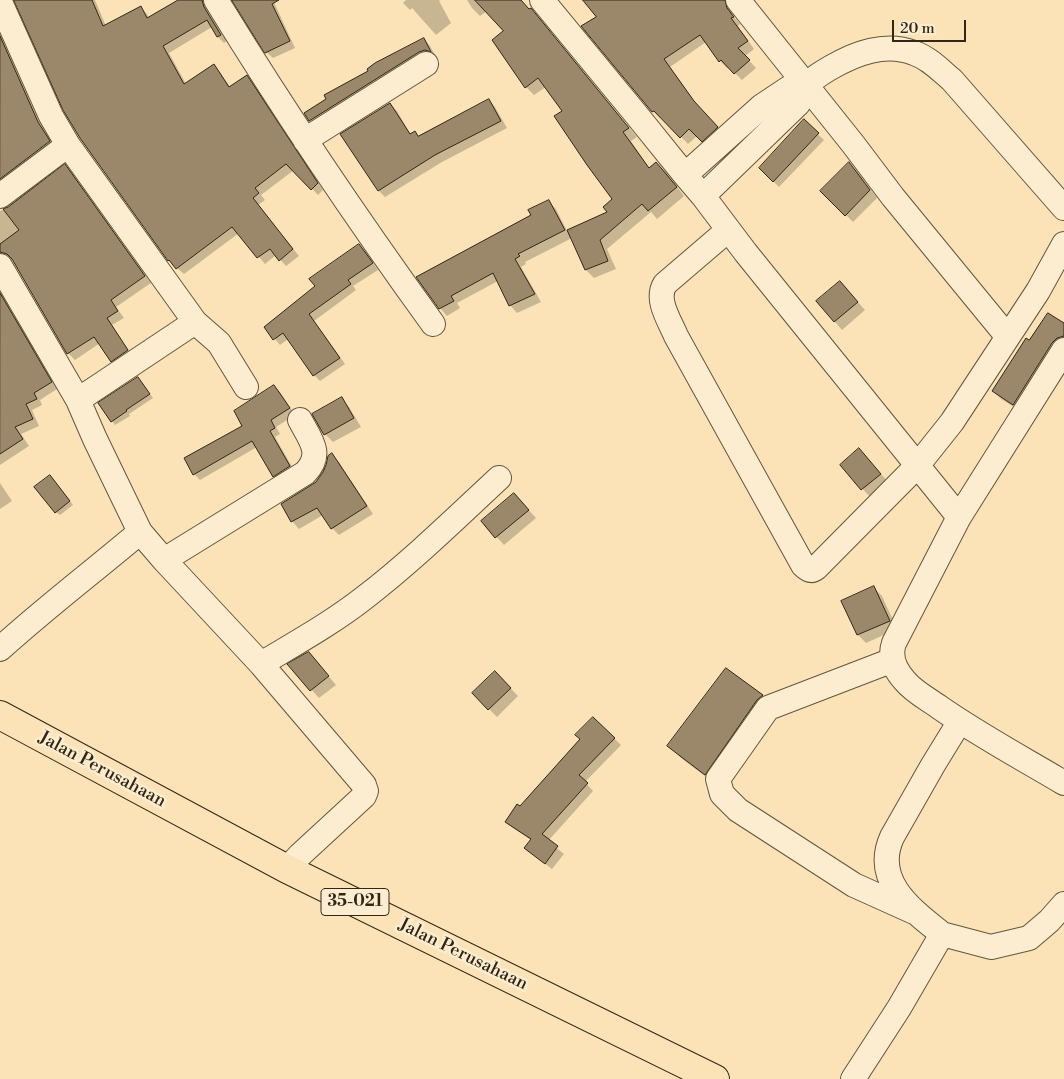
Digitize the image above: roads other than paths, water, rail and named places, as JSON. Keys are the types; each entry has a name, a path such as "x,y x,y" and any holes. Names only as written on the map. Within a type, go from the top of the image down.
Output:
{"main road":[{"name":"Jalan Perusahaan","path":"0,715 287,869 715,1079"}],"street":[{"path":"216,0 305,140 433,324"},
{"path":"542,0 703,196 728,230 959,517"},
{"path":"738,0 893,197 1008,336"},
{"path":"0,2 51,116 68,145 195,322 219,344 246,387"},
{"path":"703,196 798,104 806,86 818,75 850,57 882,48 898,49 923,56 952,80 1064,208"},
{"path":"305,140 426,64"},
{"path":"685,176 762,106 789,88 806,86"},
{"path":"0,196 68,145"},
{"path":"728,230 663,287 662,297 666,314 676,336 803,565 809,570 816,568 917,466 952,422 1038,292 1064,244"},
{"path":"0,266 78,400 140,532 261,664 361,782 366,791 364,796 300,854 287,869"},
{"path":"78,400 195,322"},
{"path":"1064,350 959,517 891,651 893,660 906,683 960,721 1064,783"},
{"path":"164,560 305,473 315,456 315,450 300,420"},
{"path":"261,664 326,625 363,598 442,531 499,478"},
{"path":"0,649 39,614 140,532"},
{"path":"893,660 768,708 718,779 722,794 738,810 854,885 914,912"},
{"path":"960,721 888,845 886,855 889,875 898,894 914,912 942,934 991,947 1029,938 1049,922 1064,904"},
{"path":"853,1079 899,1008 942,934"}]}
